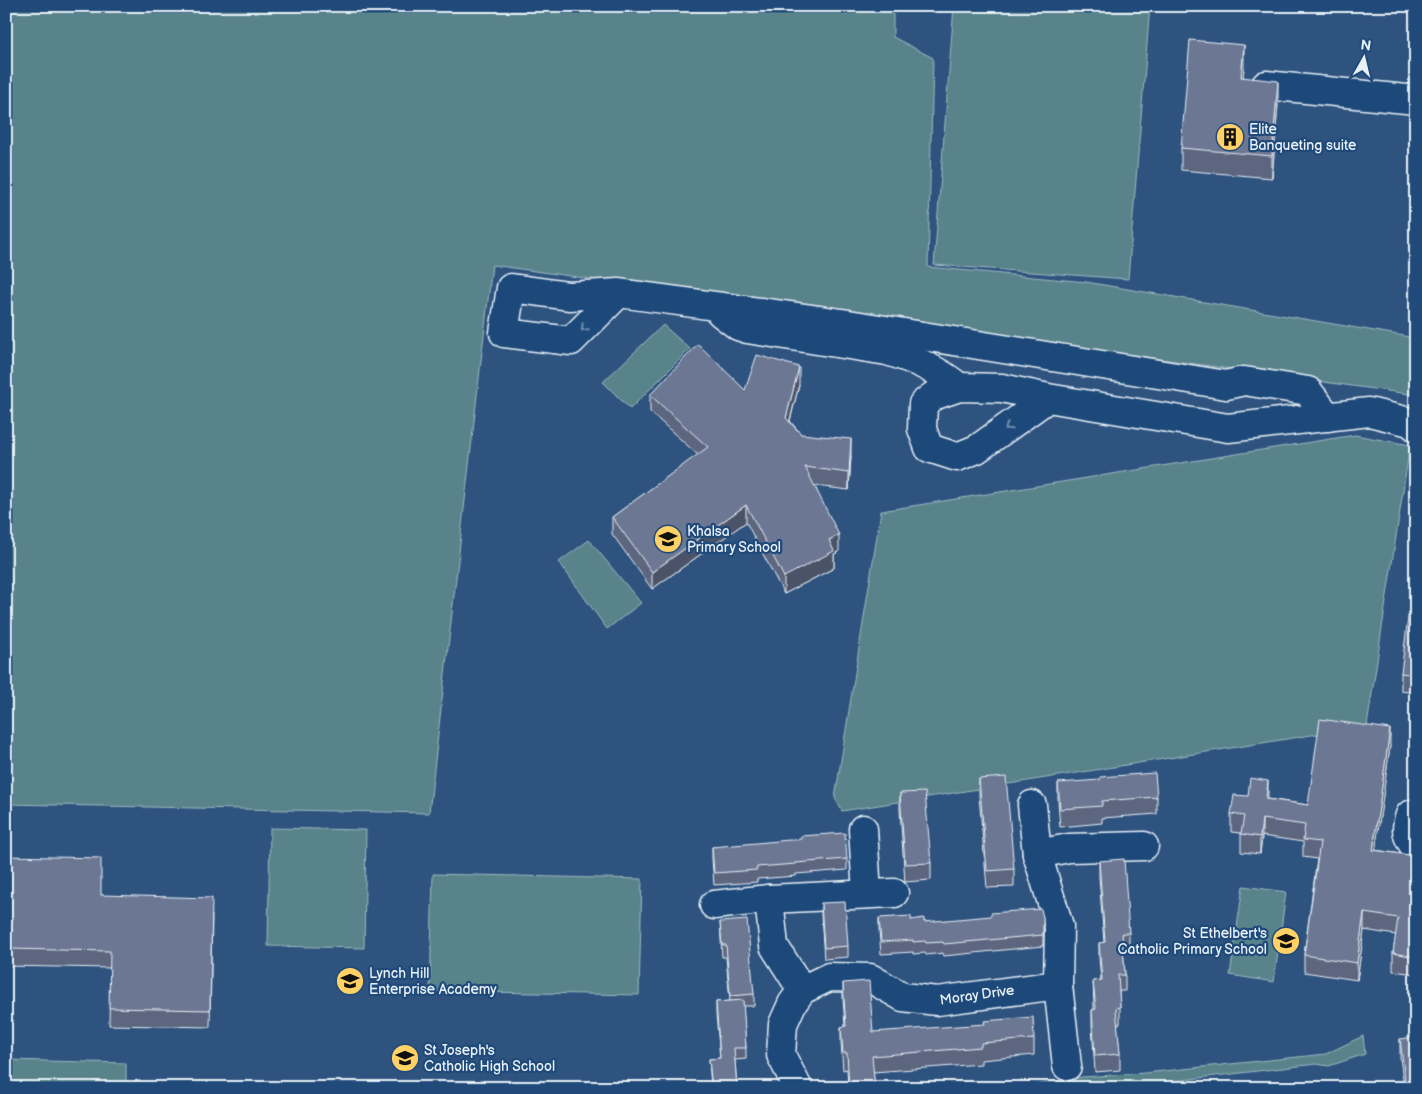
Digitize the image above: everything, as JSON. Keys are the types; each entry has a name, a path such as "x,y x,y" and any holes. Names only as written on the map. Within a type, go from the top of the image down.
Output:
{"street":[{"path":"1266,85 1416,100"},
{"path":"618,293 852,324 1226,384 1244,381 1308,391 1328,417"},
{"path":"712,306 738,326 747,329 887,351 906,357 944,375 959,387"},
{"path":"906,357 922,388 922,429 929,448 957,456 977,449 1048,398"},
{"path":"923,404 933,396 959,387 1002,388 1048,398 1228,428 1368,412 1410,422 1416,427"},
{"path":"1032,805 1037,854 1059,926 1058,985 1067,1066"},
{"path":"1416,813 1410,815 1406,832 1409,840 1416,848"},
{"path":"863,829 867,894"},
{"path":"1037,854 1069,848 1144,846"},
{"path":"714,905 768,899 894,893"},
{"path":"768,899 774,946 802,990 792,1004 783,1024 781,1055 798,1088"},
{"name":"Moray Drive","path":"802,990 829,977 870,978 903,997 937,1001 1058,985"}],"green space":[{"path":"6,6 893,6 893,37 933,58 928,267 1086,282 1416,338 1416,395 492,265 429,813 6,804"},
{"path":"954,6 1150,6 1128,279 934,265"},
{"path":"663,325 690,349 630,409 603,382"},
{"path":"1355,435 1410,445 1367,726 842,811 835,798 881,511"},
{"path":"589,540 641,603 607,629 559,562"},
{"path":"270,828 366,830 364,948 268,946"},
{"path":"433,874 642,879 639,995 430,991"},
{"path":"1243,886 1286,892 1274,982 1230,975"},
{"path":"1363,1036 1365,1054 1329,1066 1316,1064 1174,1081 1175,1088 1016,1088 1082,1077 1145,1073 1326,1054"},
{"path":"6,1060 126,1063 126,1088 6,1088"}],"building":[{"name":"Elite Banqueting suite","path":"1190,40 1244,45 1241,77 1278,81 1272,156 1181,148"},
{"path":"698,344 745,390 757,355 799,367 786,418 801,434 851,439 849,473 805,467 839,535 829,540 834,551 784,577 746,505 652,572 612,517 708,447 650,395"},
{"path":"1410,602 1416,603 1416,675 1401,673"},
{"path":"1320,719 1390,729 1373,850 1416,856 1416,957 1393,953 1398,918 1364,913 1357,963 1304,955 1320,842 1303,840 1305,825 1262,819 1260,837 1241,834 1244,816 1231,814 1234,795 1248,796 1250,778 1268,781 1266,799 1308,805"},
{"path":"1155,773 1157,797 1102,801 1102,806 1060,809 1058,783 1100,780 1100,777"},
{"path":"1006,777 1014,869 987,871 979,779"},
{"path":"925,792 931,863 905,864 900,793"},
{"path":"845,833 847,859 757,867 757,870 714,873 712,847 801,839 801,836"},
{"path":"6,856 101,858 101,895 212,898 210,1010 109,1008 110,951 6,949"},
{"path":"1124,859 1129,933 1122,933 1125,975 1118,975 1120,1007 1116,1008 1120,1054 1095,1056 1092,1010 1096,1009 1093,981 1102,980 1099,943 1105,942 1099,861"},
{"path":"845,902 848,946 824,948 821,903"},
{"path":"1041,909 1043,935 944,944 943,942 913,942 913,940 881,942 879,918 911,916 911,920 924,918 924,922 991,916 991,913"},
{"path":"747,920 754,994 730,996 726,945 722,945 720,922"},
{"path":"869,981 873,1032 985,1024 984,1021 1033,1017 1034,1039 981,1043 981,1047 872,1056 875,1088 849,1088 847,1053 843,1053 841,1027 846,1026 843,983"},
{"path":"743,1000 746,1048 734,1048 737,1088 712,1088 709,1059 720,1058 716,1002"},
{"path":"1416,1037 1416,1088 1406,1088 1400,1039"}],"place":[{"name":"Elite Banqueting suite","path":"1230,137"},
{"name":"Khalsa Primary School","path":"668,539"},
{"name":"St Ethelbert's Catholic Primary School","path":"1286,941"},
{"name":"Lynch Hill Enterprise Academy","path":"350,981"},
{"name":"St Joseph's Catholic High School","path":"405,1058"}]}
